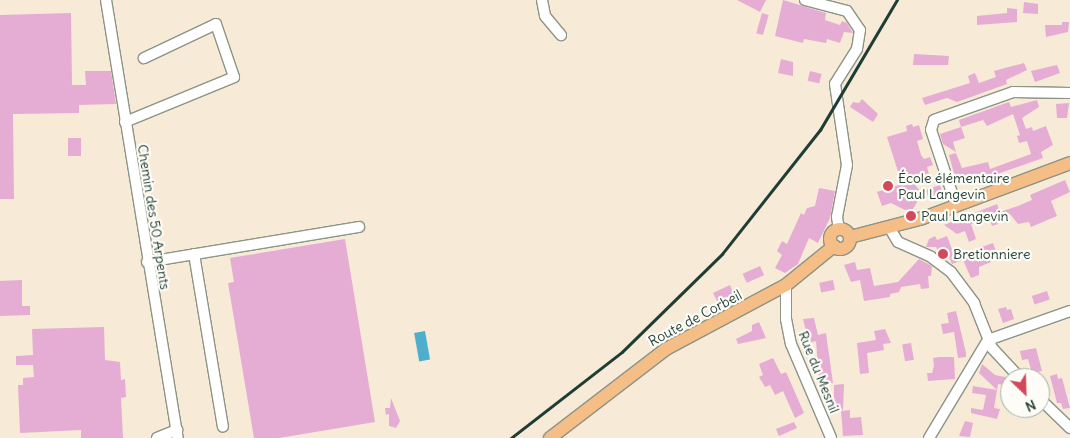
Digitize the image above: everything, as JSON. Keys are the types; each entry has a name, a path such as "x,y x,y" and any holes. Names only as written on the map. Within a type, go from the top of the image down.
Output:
{"main road":[{"path":"845,233 889,227 956,205 1070,163"},
{"name":"Route de Corbeil","path":"550,438 666,349 786,285 834,246 845,247 845,233"}],"street":[{"name":"Chemin des 50 Arpents","path":"106,0 147,262 178,434"},
{"path":"542,0 545,16 561,35"},
{"path":"806,0 847,11 860,30 857,49 835,84 847,166 837,217 845,233"},
{"path":"125,122 234,78 216,24 144,58"},
{"path":"956,205 931,130 934,120 1013,92 1070,93"},
{"path":"147,262 359,227"},
{"path":"889,227 898,242 931,257 951,272 974,303 988,340 1012,368"},
{"path":"194,254 223,427"},
{"name":"Rue du Mesnil","path":"786,285 786,319 791,344 831,438"},
{"path":"929,438 988,340 1070,312"},
{"path":"1050,409 1070,428"},
{"path":"157,438 178,434"}],"water":[{"path":"425,331 430,360 419,361 414,333"}],"building":[{"path":"737,0 766,0 760,12"},
{"path":"783,0 826,13 825,20 840,25 842,21 847,23 853,33 844,32 840,43 827,39 826,43 804,39 803,43 775,36"},
{"path":"1024,2 1038,4 1038,14 1023,13"},
{"path":"1007,8 1017,9 1017,22 977,25 977,16 1007,13"},
{"path":"71,13 72,85 86,85 85,71 111,71 116,104 79,105 79,113 13,114 14,199 0,199 0,15"},
{"path":"762,13 769,15 763,35 756,33"},
{"path":"1062,22 1069,22 1068,32 1046,37 1045,25 1062,25"},
{"path":"914,54 949,56 948,65 913,65"},
{"path":"781,59 793,62 793,76 778,73"},
{"path":"1024,63 1027,70 1006,80 1007,84 957,102 947,98 925,105 922,98 970,83 968,76 975,73 979,83 996,77 994,71"},
{"path":"1057,65 1060,73 1035,82 1031,71"},
{"path":"810,71 822,74 819,84 808,81"},
{"path":"862,99 878,114 873,122 850,107 853,102 859,103"},
{"path":"1037,100 1039,107 1022,118 1026,129 1032,127 1033,131 1046,126 1053,145 1041,152 1043,158 980,180 978,174 956,181 949,155 956,153 962,168 988,162 990,169 1031,154 1027,141 1019,143 1017,136 1020,135 1013,114 987,126 983,120 961,127 959,120 1009,102 1011,107"},
{"path":"1069,103 1067,118 1057,118 1056,104"},
{"path":"912,124 913,127 919,125 923,139 917,141 921,155 924,159 930,157 933,165 927,167 929,174 911,180 920,191 924,190 913,209 905,210 891,203 882,206 877,192 902,184 887,137 907,131 906,126"},
{"path":"961,127 965,138 953,142 956,152 943,144 940,134"},
{"path":"68,138 81,138 81,156 68,156"},
{"path":"1065,180 1070,192 1051,201 1057,216 1031,227 1029,222 1018,224 1010,214 996,220 998,224 992,226 989,218 971,224 976,239 969,242 965,231 957,234 944,225 997,204 1000,212 1018,206 1032,200 1030,195"},
{"path":"940,185 943,194 929,198 926,190"},
{"path":"819,188 835,191 830,218 818,243 809,238 798,264 785,273 775,268 782,255 777,251 782,241 787,244 801,213 804,215 807,208 815,206"},
{"path":"935,236 937,240 947,236 953,252 961,249 965,259 979,254 979,248 993,243 997,254 989,257 991,262 979,267 979,275 971,278 963,260 952,264 948,254 942,257 936,247 926,247 929,239"},
{"path":"345,239 375,422 279,438 254,438 228,283 234,282 230,258"},
{"path":"919,259 932,266 931,276 928,276 929,288 921,289 920,284 901,287 899,292 890,294 890,297 864,301 860,280 851,282 844,265 855,262 857,270 870,268 874,286 898,282"},
{"path":"760,266 764,275 747,283 743,274"},
{"path":"22,280 22,306 30,306 30,315 0,316 0,281"},
{"path":"833,280 835,290 821,292 819,283"},
{"path":"730,285 734,295 717,301 713,293"},
{"path":"1047,291 1050,300 1035,305 1032,296"},
{"path":"1006,307 1007,310 1011,309 1014,319 1003,323 998,309"},
{"path":"956,311 966,357 958,358 954,332 943,334 941,324 949,323 947,313"},
{"path":"814,318 818,335 826,333 833,383 824,384 824,378 819,379 816,341 809,343 803,319"},
{"path":"759,322 766,338 738,344 736,339 752,331 752,325"},
{"path":"104,327 105,360 120,362 121,380 125,379 126,397 121,398 123,438 81,438 81,430 20,433 18,385 23,385 23,378 34,377 33,365 16,365 16,356 33,355 32,329"},
{"path":"885,329 891,343 883,344 884,350 867,353 869,373 860,374 857,343 876,340 874,331"},
{"path":"911,343 914,360 905,361 902,345"},
{"path":"1036,348 1041,368 1031,368 1028,359 1022,360 1020,351"},
{"path":"954,357 955,379 928,381 927,373 932,373 934,366 933,358"},
{"path":"773,358 781,374 786,372 804,413 795,418 783,391 775,395 770,385 765,387 759,377 763,375 759,364"},
{"path":"982,364 995,375 1000,376 1000,384 998,384 997,390 979,373"},
{"path":"1057,374 1058,379 1062,378 1070,408 1063,409 1061,403 1057,403 1050,376"},
{"path":"844,384 843,410 834,411 834,385"},
{"path":"973,386 997,390 994,408 1000,409 997,419 971,413 971,408 983,410 986,395 972,393"},
{"path":"391,398 400,421 396,428 389,426 389,414 386,415 385,408 390,408"},
{"path":"850,410 850,418 861,417 863,435 843,436 841,411"},
{"path":"965,421 973,423 970,437 959,436"},
{"path":"794,422 797,428 779,436 776,429"}],"railway":[{"path":"511,438 622,352 722,254 820,130 897,0"}],"place":[{"name":"École élémentaire Paul Langevin","path":"888,186"},
{"name":"Paul Langevin","path":"911,216"},
{"name":"Bretionniere","path":"943,254"}]}
